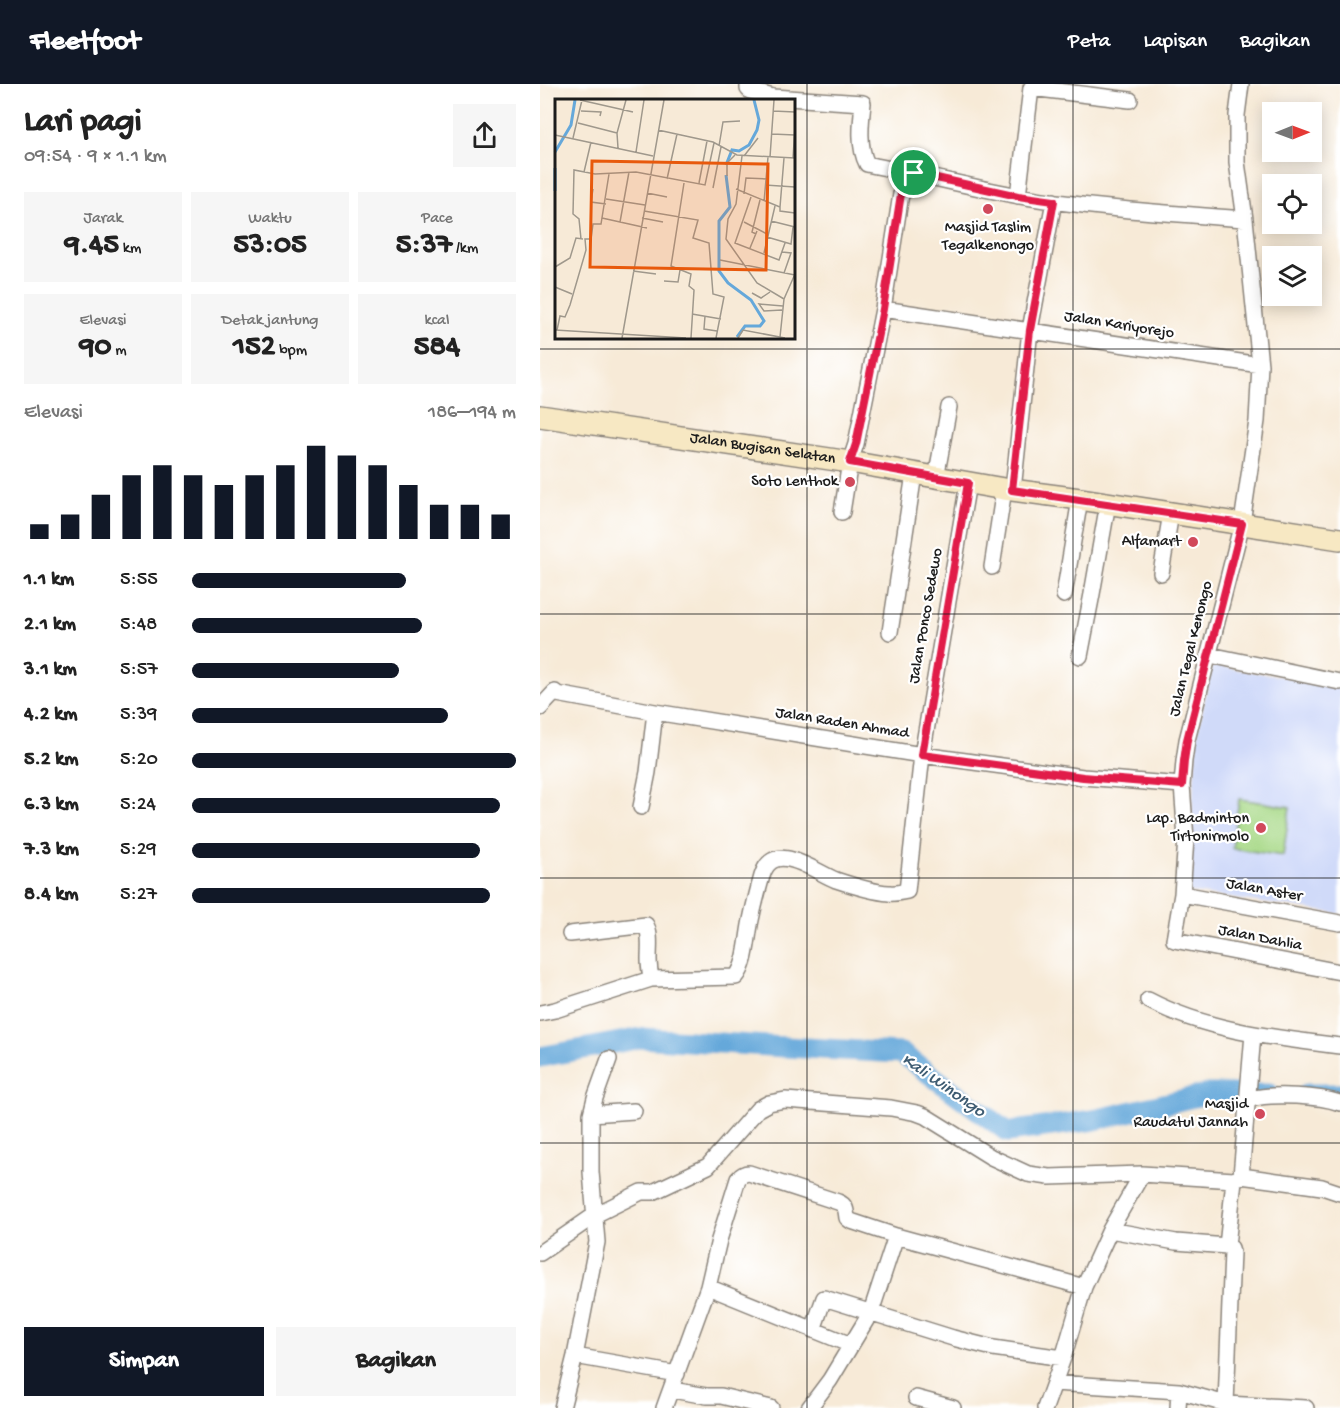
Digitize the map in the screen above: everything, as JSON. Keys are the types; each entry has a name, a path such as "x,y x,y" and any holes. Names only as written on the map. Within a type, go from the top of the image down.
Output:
{"street":[{"path":"748,84 750,92 773,97 863,103 861,140 863,156 867,164 1018,196 1116,210 1245,219"},
{"path":"1240,84 1237,115 1237,162 1260,365 1257,421 1242,524"},
{"path":"1018,196 1031,88 1130,100"},
{"path":"842,512 850,462 856,444 883,309 901,194 911,186 914,173"},
{"path":"992,567 1008,489 1030,330 1054,201"},
{"name":"Jalan Kariyorejo","path":"883,309 1260,365"},
{"path":"936,478 950,407"},
{"name":"Jalan Bugisan Selatan","path":"540,416 1340,539"},
{"path":"890,632 914,474"},
{"name":"Jalan Ponco Sedewo","path":"651,979 733,978 737,976 742,966 765,867 774,860 801,863 833,879 884,892 907,891 922,755 968,483"},
{"path":"1064,595 1080,499"},
{"path":"1080,656 1108,504"},
{"path":"1161,573 1171,513"},
{"name":"Jalan Tegal Kenongo","path":"1174,940 1182,894 1186,839 1182,785 1187,740 1242,524"},
{"path":"1210,655 1340,682"},
{"name":"Jalan Raden Ahmad","path":"540,708 555,692 655,712 922,755 1083,777 1182,785"},
{"path":"641,807 648,772 655,712"},
{"name":"Jalan Aster","path":"1182,894 1340,923"},
{"path":"540,1013 651,979 649,933 646,925 570,934"},
{"name":"Jalan Dahlia","path":"1174,940 1340,972"},
{"path":"1148,1000 1169,1011 1190,1018 1253,1034 1340,1047"},
{"path":"1227,1246 1253,1034"},
{"path":"562,1408 575,1356 597,1242 591,1172 591,1114 609,1059"},
{"path":"1246,1103 1251,1099 1264,1096 1305,1097 1340,1103"},
{"path":"540,1253 641,1192 653,1192 708,1166 758,1109 769,1103 785,1100 891,1108 925,1116 992,1157 1035,1176 1142,1174 1237,1178 1322,1187 1340,1193"},
{"path":"591,1114 634,1112"},
{"path":"664,1408 708,1287 719,1240 738,1179 746,1173 843,1204 847,1218 851,1221 896,1236 1084,1287"},
{"path":"1045,1408 1063,1359 1084,1287 1110,1230 1142,1174"},
{"path":"1110,1230 1176,1242 1231,1248 1226,1404"},
{"path":"810,1408 830,1380 871,1312 896,1236"},
{"path":"708,1287 851,1345"},
{"path":"813,1330 824,1298 953,1338 993,1348 1063,1359"},
{"path":"575,1356 677,1374"},
{"path":"1054,1383 1179,1391 1226,1404 1306,1408"},
{"path":"672,1390 729,1398 771,1408"},
{"path":"1178,1408 1179,1391"},
{"path":"916,1398 953,1408"}],"shaded area":[{"path":"1212,665 1340,686 1340,914 1186,892 1197,735"}],"green space":[{"name":"Lap. Badminton Tirtonirmolo","path":"1239,799 1290,807 1283,856 1232,848"}],"waterway":[{"name":"Kali Winongo","path":"540,1057 641,1038 901,1053 1008,1132 1094,1120 1207,1094 1269,1094"},
{"name":"Kali Winongo","path":"1307,1094 1340,1094"}],"place":[{"name":"Masjid Taslim Tegalkenongo","path":"988,209"},
{"name":"Soto Lenthok","path":"850,482"},
{"name":"Alfamart","path":"1193,542"},
{"name":"Lap. Badminton Tirtonirmolo","path":"1261,828"},
{"name":"Masjid Raudatul Jannah","path":"1260,1114"}],"route":[{"path":"914,173 1018,196 1054,201 1030,330 1012,490 1242,524 1187,740 1182,785 1083,777 922,755 968,483 850,462 856,444 883,309 901,194 911,186 914,173"}]}
